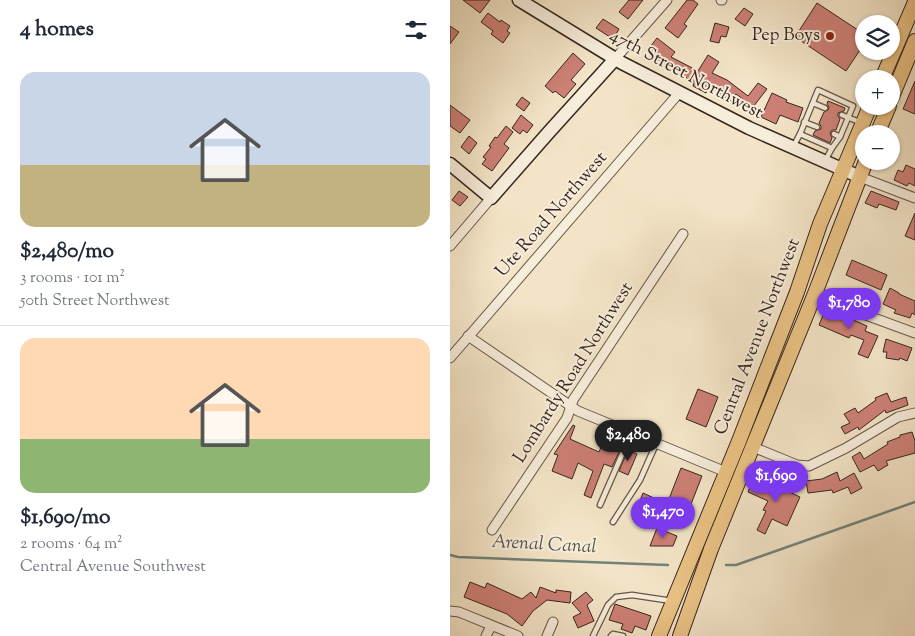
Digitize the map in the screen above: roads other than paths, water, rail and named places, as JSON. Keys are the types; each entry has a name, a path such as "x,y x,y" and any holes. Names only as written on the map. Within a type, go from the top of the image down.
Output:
{"main road":[{"path":"886,70 915,2"},
{"path":"900,82 911,61 915,41"},
{"name":"Central Avenue Northwest","path":"659,636 797,292 820,224 866,115"},
{"path":"680,636 711,548 814,296 863,170"}],"street":[{"name":"47th Street Northwest","path":"519,0 615,59 680,93 749,128 860,177"},
{"path":"450,246 548,132 667,0"},
{"name":"Ute Road Northwest","path":"450,358 680,93"},
{"path":"450,164 491,198"},
{"path":"860,177 915,198"},
{"name":"Lombardy Road Northwest","path":"492,530 567,418 573,400 683,234"},
{"path":"814,296 915,333"},
{"path":"468,336 585,415 726,472"},
{"path":"753,447 797,465 809,466 846,448 898,417 915,413"},
{"path":"450,611 459,612 518,636"},
{"path":"547,636 553,622"},
{"path":"486,636 491,626"}],"lane":[{"path":"793,148 818,90 853,106 840,137 824,162"},
{"path":"813,103 825,108"},
{"path":"842,115 863,124"},
{"path":"804,122 817,127"},
{"path":"800,134 832,148"},
{"path":"834,134 840,137"},
{"path":"600,505 631,434"},
{"path":"613,522 640,480 656,444"},
{"path":"592,636 608,605 616,597 632,595 673,602"},
{"path":"610,636 613,634 623,636"}],"waterway":[{"path":"726,565 736,565 915,502"},
{"name":"Arenal Canal","path":"450,555 458,557 668,565"}],"place":[{"name":"Pep Boys","path":"830,36"}]}
